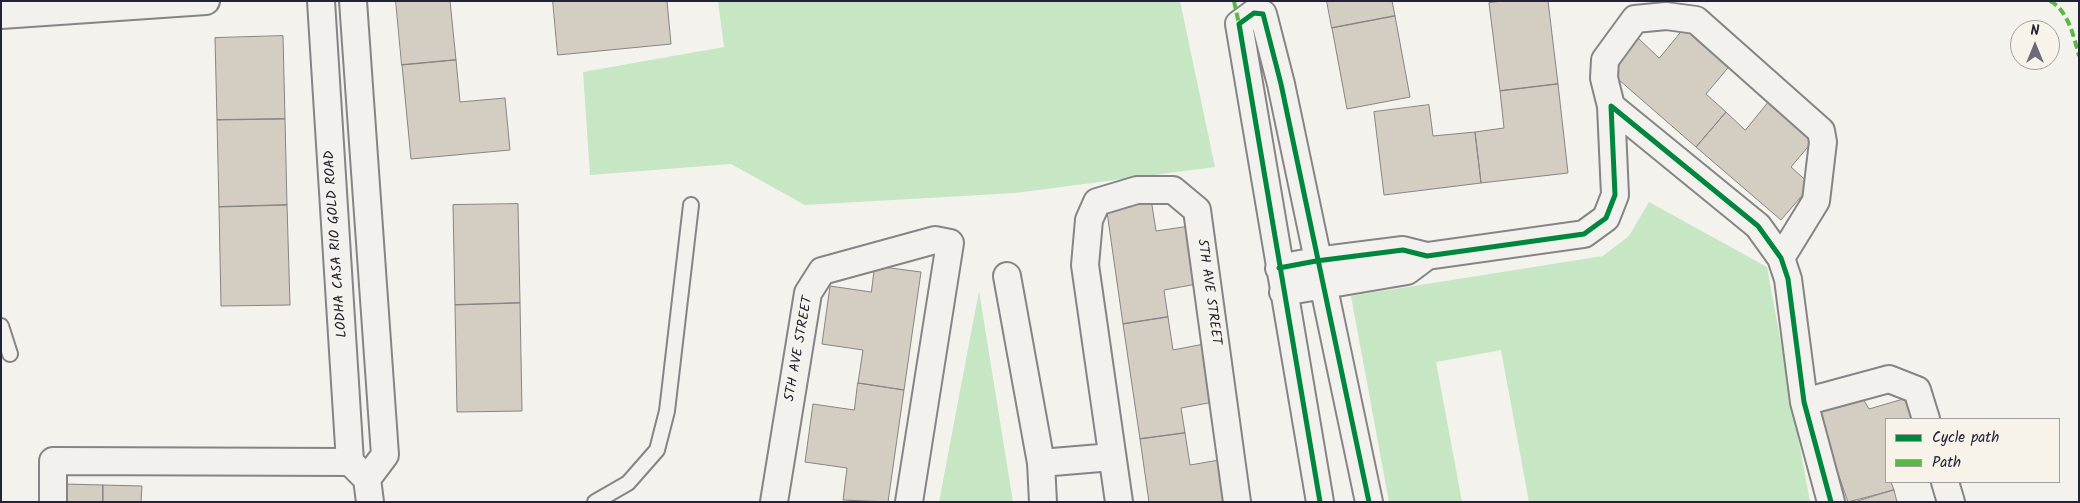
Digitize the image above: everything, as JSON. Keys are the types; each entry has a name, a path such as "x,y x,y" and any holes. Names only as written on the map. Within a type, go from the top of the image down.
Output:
{"street":[{"path":"1,15 65,6 206,1"},
{"name":"LODHA CASA RIO GOLD ROAD","path":"321,1 362,481"},
{"path":"54,502 53,461 362,481 385,454 353,1"},
{"path":"1320,502 1239,24 1254,13 1263,14 1281,84 1319,272 1369,502"},
{"path":"1281,280 1319,272 1407,271 1427,256 1584,234 1606,218 1615,195 1611,106 1604,78 1605,60 1635,20 1666,16 1696,20 1821,131 1823,142 1816,201 1781,258"},
{"path":"1611,106 1758,226 1781,258 1788,279 1804,402 1831,502"},
{"name":"5TH AVE STREET","path":"1112,458 1085,265 1089,220 1097,202 1137,190 1173,190 1197,210 1237,502"},
{"name":"5TH AVE STREET","path":"774,502 808,293 822,271 935,240 950,243 909,502"},
{"path":"1007,276 1041,463 1043,502"},
{"path":"1804,402 1889,379 1917,390 1926,418"},
{"path":"1041,463 1112,458 1119,502"},
{"path":"1944,483 1951,502"}],"lane":[{"path":"594,502 628,483 657,450 667,411 691,205"},
{"path":"1,326 10,354"}],"green space":[{"path":"718,1 1180,1 1215,167 1015,193 805,205 731,164 590,175 583,72 724,47"},
{"path":"1649,202 1767,267 1810,502 1529,502 1501,350 1436,362 1462,502 1389,502 1351,296 1603,256 1629,236"},
{"path":"979,291 1013,502 939,502"}],"building":[{"path":"396,1 450,1 456,60 402,65"},
{"path":"553,1 667,1 671,44 558,55"},
{"path":"1327,1 1392,1 1395,16 1332,28"},
{"path":"1503,1 1548,1 1558,84 1500,91 1489,3"},
{"path":"1395,16 1410,97 1347,109 1332,28"},
{"path":"1687,25 1732,63 1706,94 1726,112 1696,147 1611,73 1638,38 1659,58"},
{"path":"283,36 285,119 217,120 215,38"},
{"path":"456,60 460,102 505,98 510,150 411,159 402,65"},
{"path":"1558,84 1568,173 1481,183 1475,132 1504,128 1500,91"},
{"path":"1772,98 1818,135 1791,167 1811,185 1781,220 1696,147 1726,112 1745,130"},
{"path":"1429,105 1433,136 1475,132 1481,183 1384,195 1374,112"},
{"path":"285,119 287,205 219,207 217,120"},
{"path":"1151,199 1156,231 1190,226 1197,284 1164,290 1168,317 1123,324 1106,205"},
{"path":"518,204 520,303 455,305 453,205"},
{"path":"287,205 290,305 221,306 219,207"},
{"path":"875,266 921,272 904,390 858,383 863,350 822,344 830,286 871,292"},
{"path":"520,303 522,411 457,412 455,305"},
{"path":"1168,317 1173,350 1204,344 1214,402 1181,408 1185,433 1140,439 1123,324"},
{"path":"858,383 904,390 888,502 843,500 847,468 805,462 813,404 854,410"},
{"path":"1862,397 1869,409 1910,397 1916,418 1885,418 1885,483 1891,483 1894,490 1848,502 1816,410"},
{"path":"1185,433 1190,465 1219,460 1225,502 1149,502 1140,439"},
{"path":"64,484 103,485 103,502 64,502"},
{"path":"103,485 142,486 141,502 103,502"},
{"path":"1894,490 1897,502 1855,502"}],"marked path":[{"path":"1234,1 1239,24"},
{"path":"2050,1 2066,17 2079,56"}],"cycle path":[{"path":"1320,502 1239,24 1254,13 1263,14 1281,84 1369,502"},
{"path":"1279,268 1316,261 1403,250 1427,256 1584,234 1606,218 1615,195 1611,106 1758,226 1781,258 1788,279 1804,402 1831,502"}]}
